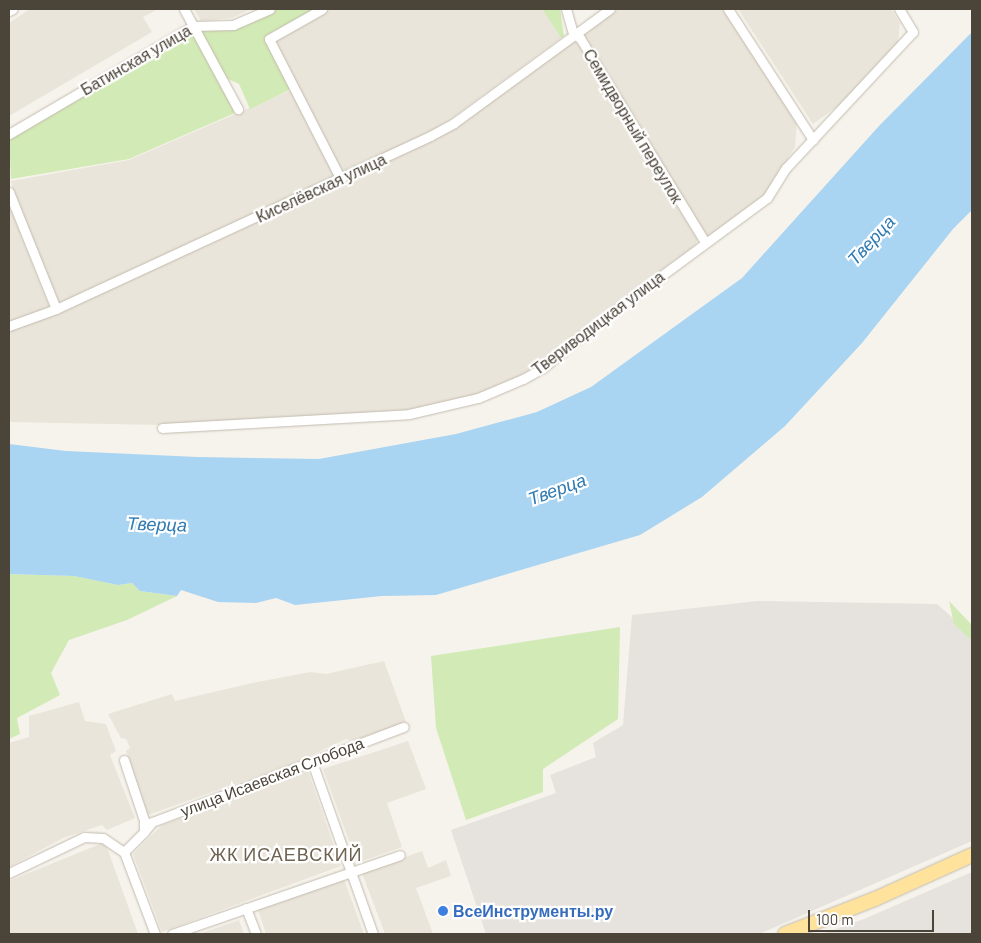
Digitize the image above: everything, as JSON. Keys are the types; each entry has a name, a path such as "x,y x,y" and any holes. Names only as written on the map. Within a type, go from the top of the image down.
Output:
{"main road":[{"path":"785,934 875,899 972,855"}],"street":[{"path":"9,11 13,9"},
{"path":"184,9 238,109"},
{"name":"Батинская улица","path":"9,134 193,26 233,25 270,9"},
{"path":"322,9 269,39 341,180"},
{"name":"Семидворный переулок","path":"566,9 573,33 580,38 705,242"},
{"name":"Киселёвская улица","path":"9,326 56,309 341,180 454,123 573,33 610,9"},
{"path":"728,9 813,140"},
{"name":"Твериводицкая улица","path":"162,428 409,414 478,398 543,368 705,242 767,198 786,168 914,32 899,9"},
{"path":"9,192 56,309"},
{"name":"улица Исаевская Слобода","path":"124,852 152,822 404,727"},
{"path":"124,760 144,820 144,832"},
{"path":"312,762 373,934"},
{"path":"9,873 84,837 103,838 124,852 155,934"},
{"path":"172,934 400,855"},
{"path":"246,908 256,934"}],"shaded area":[{"path":"30,9 158,9 143,17 152,32 9,116 9,23"},
{"path":"194,9 251,9 232,18 201,21"},
{"path":"331,9 542,9 561,38 433,132 342,177 275,41"},
{"path":"615,9 725,9 797,121 795,147 764,197 711,235 706,237 580,31"},
{"path":"738,9 891,9 900,23 898,42 842,103 813,124"},
{"path":"572,40 578,44 698,239 695,246 590,321 541,366 476,396 401,411 161,425 9,422 9,330 38,321 233,233 456,127"},
{"path":"293,89 338,179 58,305 16,207 11,181 129,160"},
{"path":"11,210 50,308 9,324 9,211"},
{"path":"757,601 937,604 972,635 972,841 759,934 486,934 451,830 556,793 550,775 596,757 593,743 623,725 632,615"},
{"path":"384,661 406,722 353,741 346,739 297,762 148,815 126,751 130,748 126,739 121,738 108,714 172,694 175,701 310,672 326,674"},
{"path":"79,702 85,721 106,724 116,751 110,755 135,818 107,830 102,825 63,838 9,867 9,743 29,737 29,716"},
{"path":"408,741 426,789 387,803 402,847 357,863 323,769"},
{"path":"308,771 341,866 162,932 133,854 162,825"},
{"path":"105,842 138,934 9,934 9,881"},
{"path":"422,851 428,868 446,860 451,876 416,888 433,934 385,934 362,873"},
{"path":"972,872 972,934 822,934 864,919"},
{"path":"344,879 364,934 266,934 258,910"},
{"path":"239,920 244,934 199,934"}],"green space":[{"path":"276,9 317,9 267,37 292,85 289,90 250,109 239,84 226,78 199,29 234,28"},
{"path":"542,9 560,9 564,36 561,38"},
{"path":"195,32 235,113 129,159 11,179 9,136 186,34"},
{"path":"9,574 74,576 118,585 132,583 140,591 177,596 127,620 69,640 51,673 60,695 17,718 20,734 9,739"},
{"path":"949,601 972,625 972,641 954,624"},
{"path":"620,627 618,719 543,769 543,792 466,820 436,728 431,656"}],"water":[{"name":"Тверца","path":"972,32 972,210 953,229 862,343 785,426 702,497 640,535 436,595 382,596 295,605 276,598 256,603 218,602 181,590 177,596 140,591 132,583 118,585 74,576 9,574 9,444 66,451 197,457 319,459 456,434 537,412 591,387 742,278 879,126"}],"place":[{"name":"ВсеИнструменты.ру","path":"443,911"}],"district":[{"name":"ЖК ИСАЕВСКИЙ","path":"286,854"}]}
